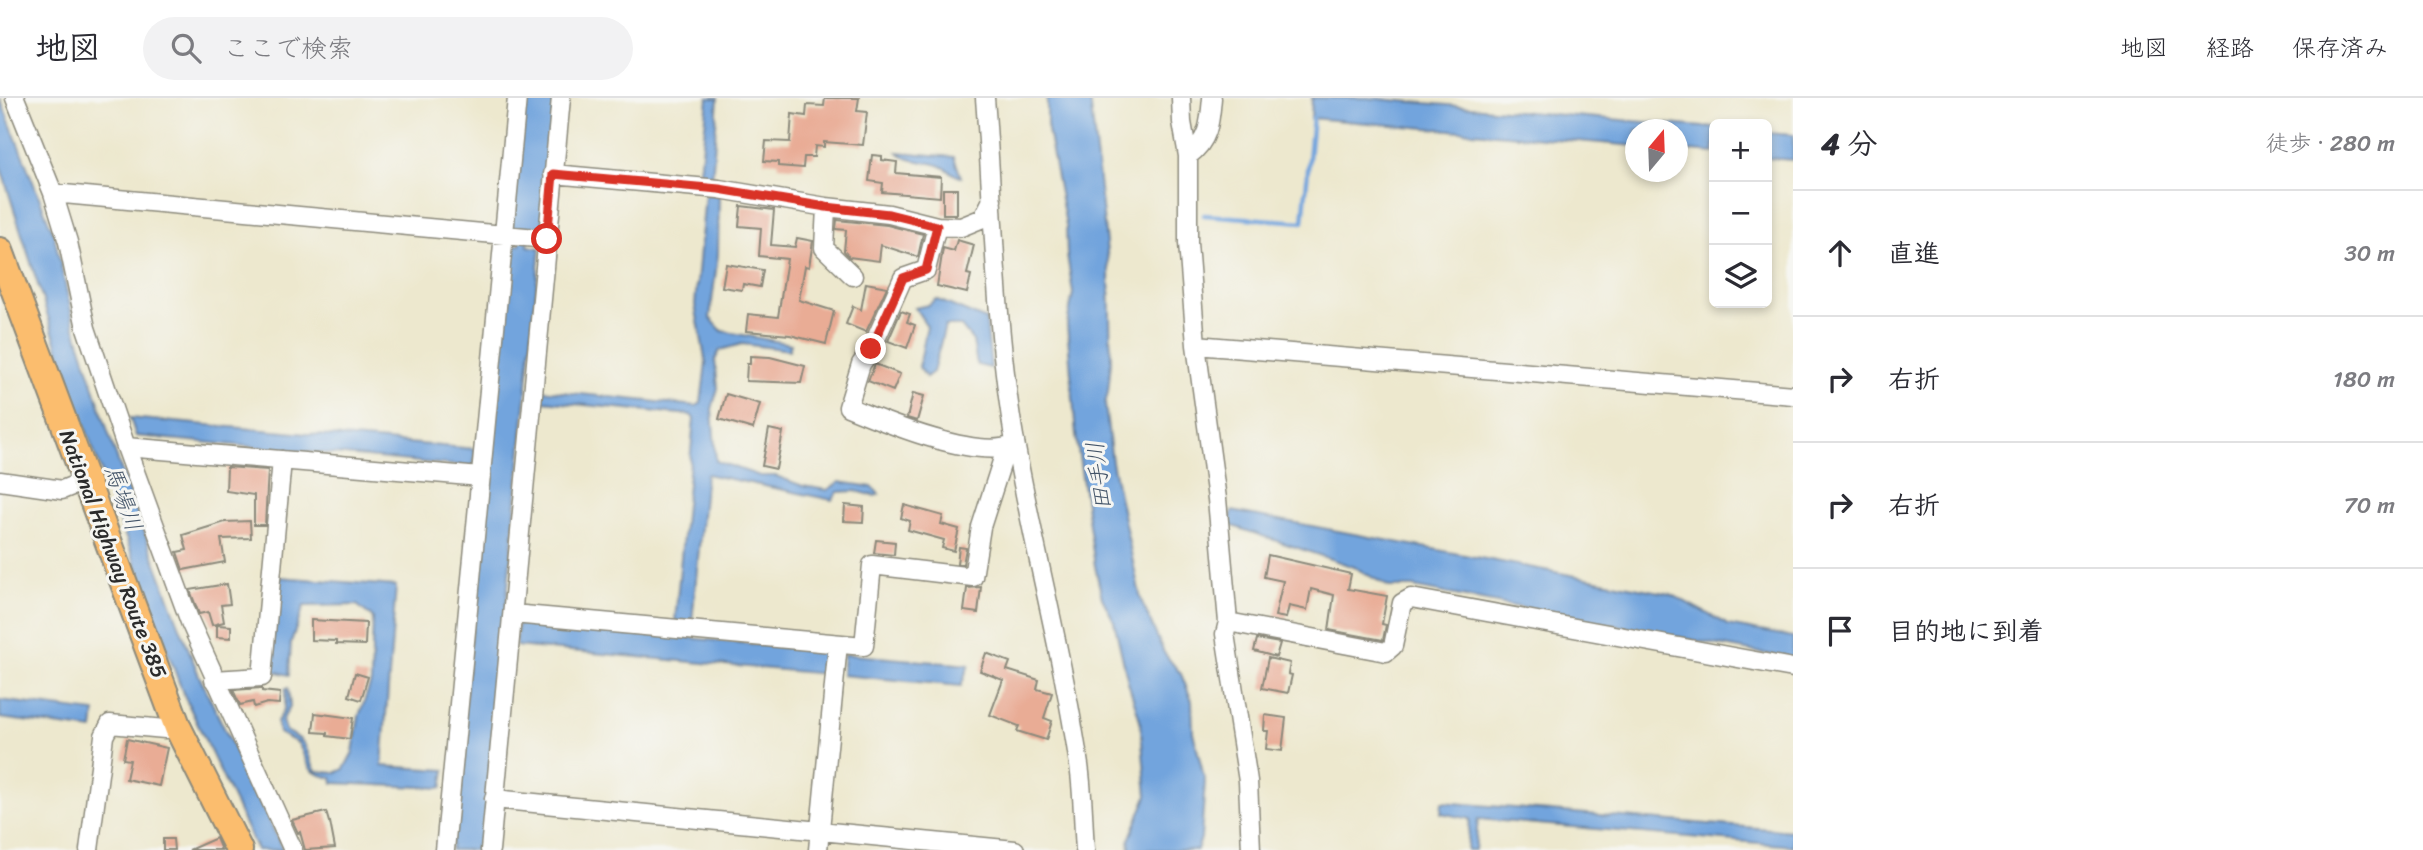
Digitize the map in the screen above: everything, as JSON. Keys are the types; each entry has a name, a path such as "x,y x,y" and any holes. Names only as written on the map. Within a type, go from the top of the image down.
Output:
{"highway":[{"name":"National Highway Route 385","path":"0,251 178,728 239,850"}],"street":[{"path":"15,98 68,242 86,328 125,447 214,680 293,850"},
{"path":"490,850 513,614 525,237 517,98"},
{"path":"445,850 481,477 525,237 553,174 561,98"},
{"path":"985,98 1011,446 1068,699 1079,769 1086,850"},
{"path":"1181,98 1188,156 1188,243 1196,345 1217,499 1228,622 1225,634 1248,781 1251,850"},
{"path":"1188,156 1200,148 1209,130 1212,98"},
{"path":"553,174 719,189 826,207 889,214 937,226 961,226 983,218 993,198"},
{"path":"52,193 525,237"},
{"path":"826,207 824,248 853,276"},
{"path":"937,226 926,270 903,278 861,365 848,407 902,429 955,445 1011,446"},
{"path":"1196,345 1793,395"},
{"path":"513,614 864,646 872,565 974,577 981,527 1011,446"},
{"path":"125,447 481,477"},
{"path":"214,680 262,677 282,460"},
{"path":"0,481 62,490 85,481"},
{"path":"1228,622 1385,652 1393,646 1402,603 1411,597 1793,668"},
{"path":"818,850 838,644"},
{"path":"89,850 104,736 110,724 178,728"},
{"path":"495,799 1015,850"}],"water":[{"name":"馬場川","path":"0,98 54,235 75,328 114,450 176,617 200,678 283,850 257,850 183,693 70,386 0,165"},
{"path":"523,98 555,98 542,229 530,228 528,246 540,248 483,850 451,850 508,245 520,245 522,228 510,226"},
{"path":"708,98 718,98 712,181 699,180"},
{"name":"田手川","path":"1047,98 1090,98 1109,270 1111,361 1105,404 1112,462 1141,600 1164,653 1181,674 1192,701 1193,732 1205,781 1201,838 1197,850 1130,850 1129,840 1147,796 1140,720 1114,621 1102,598 1095,566 1076,436 1067,324 1073,293 1066,225 1047,125"},
{"path":"1312,98 1367,98 1625,120 1625,145 1311,118"},
{"path":"1688,126 1709,128 1709,153 1688,151"},
{"path":"1772,133 1793,135 1793,160 1772,158"},
{"path":"898,152 954,157 961,177 941,166 913,160"},
{"path":"705,194 719,195 718,254 710,318 722,331 791,344 789,350 742,344 720,350 715,360 718,388 712,409 716,461 760,476 776,476 803,486 827,490 840,482 872,487 879,494 875,496 856,491 838,492 832,500 706,474 692,622 675,621 694,419 691,415 543,401 543,390 696,406 701,403 706,363 695,305"},
{"path":"936,299 986,320 991,368 977,365 973,341 961,326 945,326 933,372 926,377 919,367 927,326 915,308 928,305"},
{"path":"130,418 475,449 474,467 136,436"},
{"path":"1232,511 1671,594 1728,625 1793,637 1793,659 1413,587 1389,587 1354,567 1230,525"},
{"path":"279,577 396,586 382,766 445,770 442,788 333,783 332,778 312,770 298,743 279,733 277,721 284,710 285,689 288,688 290,706 282,721 286,731 304,744 316,771 335,773 344,769 353,752 359,716 371,682 373,618 357,605 304,606 291,642 289,675 269,670"},
{"path":"518,622 828,651 825,674 516,646"},
{"path":"844,654 969,665 961,686 842,675"},
{"path":"0,700 95,712 93,730 0,718"},
{"path":"1442,802 1793,831 1793,846 1478,819 1475,850 1467,850 1470,819 1441,813"}],"building":[{"path":"825,98 859,98 857,111 867,112 863,145 824,142 824,147 815,146 814,157 804,157 803,168 778,166 778,162 764,161 766,141 790,142 792,114 806,116 807,105 824,106"},
{"path":"872,155 882,156 882,160 897,162 896,173 941,177 940,197 882,192 883,183 869,181"},
{"path":"943,189 957,189 957,214 943,214"},
{"path":"741,206 774,210 771,245 795,247 797,238 813,241 809,267 805,266 799,300 834,311 826,344 790,335 746,331 748,314 778,317 787,259 759,256 761,228 739,226"},
{"path":"837,220 887,225 923,234 918,257 881,245 879,261 849,257 844,251 846,230 836,229"},
{"path":"957,240 974,245 967,274 971,275 967,293 937,286 943,248 954,251"},
{"path":"726,264 763,270 760,287 743,284 742,290 722,287"},
{"path":"866,283 887,287 866,332 846,324 853,306 861,310"},
{"path":"901,311 910,314 907,322 915,325 907,348 888,341"},
{"path":"750,356 770,357 805,366 801,383 746,381"},
{"path":"875,364 900,374 893,391 868,381"},
{"path":"913,393 924,396 917,421 907,418"},
{"path":"726,394 760,404 753,429 719,419"},
{"path":"769,429 783,432 776,469 762,466"},
{"path":"227,467 268,470 265,525 254,525 254,495 226,491"},
{"path":"845,505 864,507 863,522 844,521"},
{"path":"904,505 943,516 941,524 959,529 954,551 942,548 944,540 908,530 910,521 901,518"},
{"path":"250,521 251,538 221,539 225,562 183,570 177,552 187,550 183,535 225,522"},
{"path":"876,540 895,542 894,555 874,553"},
{"path":"959,547 966,548 963,564 957,564"},
{"path":"1268,555 1351,574 1348,589 1387,596 1382,624 1386,625 1383,640 1329,630 1334,595 1311,589 1307,610 1289,606 1286,618 1275,616 1283,581 1264,577"},
{"path":"227,584 230,604 221,605 224,622 212,625 208,612 199,614 190,590"},
{"path":"981,587 978,613 964,611 967,588"},
{"path":"311,620 366,623 365,645 311,640"},
{"path":"217,625 231,626 231,638 217,637"},
{"path":"1257,639 1280,643 1276,657 1254,651"},
{"path":"986,653 1010,662 1007,670 1039,680 1037,689 1052,693 1044,718 1052,721 1046,740 1017,731 1019,726 990,715 1003,680 980,671"},
{"path":"1268,658 1290,663 1288,674 1292,675 1288,693 1262,688"},
{"path":"355,673 368,677 361,700 349,696"},
{"path":"262,688 262,691 280,693 279,704 267,703 254,707 253,702 240,705 233,690"},
{"path":"315,713 353,718 350,739 313,732"},
{"path":"1265,715 1286,718 1282,751 1266,749 1268,731 1264,731"},
{"path":"127,739 167,748 159,786 126,779 130,760 123,759"},
{"path":"326,812 335,848 305,850 300,832 298,833 292,820"},
{"path":"216,838 221,850 189,850"},
{"path":"163,839 173,839 174,850 163,850"}],"waterway":[{"path":"1204,215 1303,222 1313,117"}],"route":[{"path":"547,239 553,174 719,189 826,207 889,214 937,226 926,270 903,278 871,349"}]}
